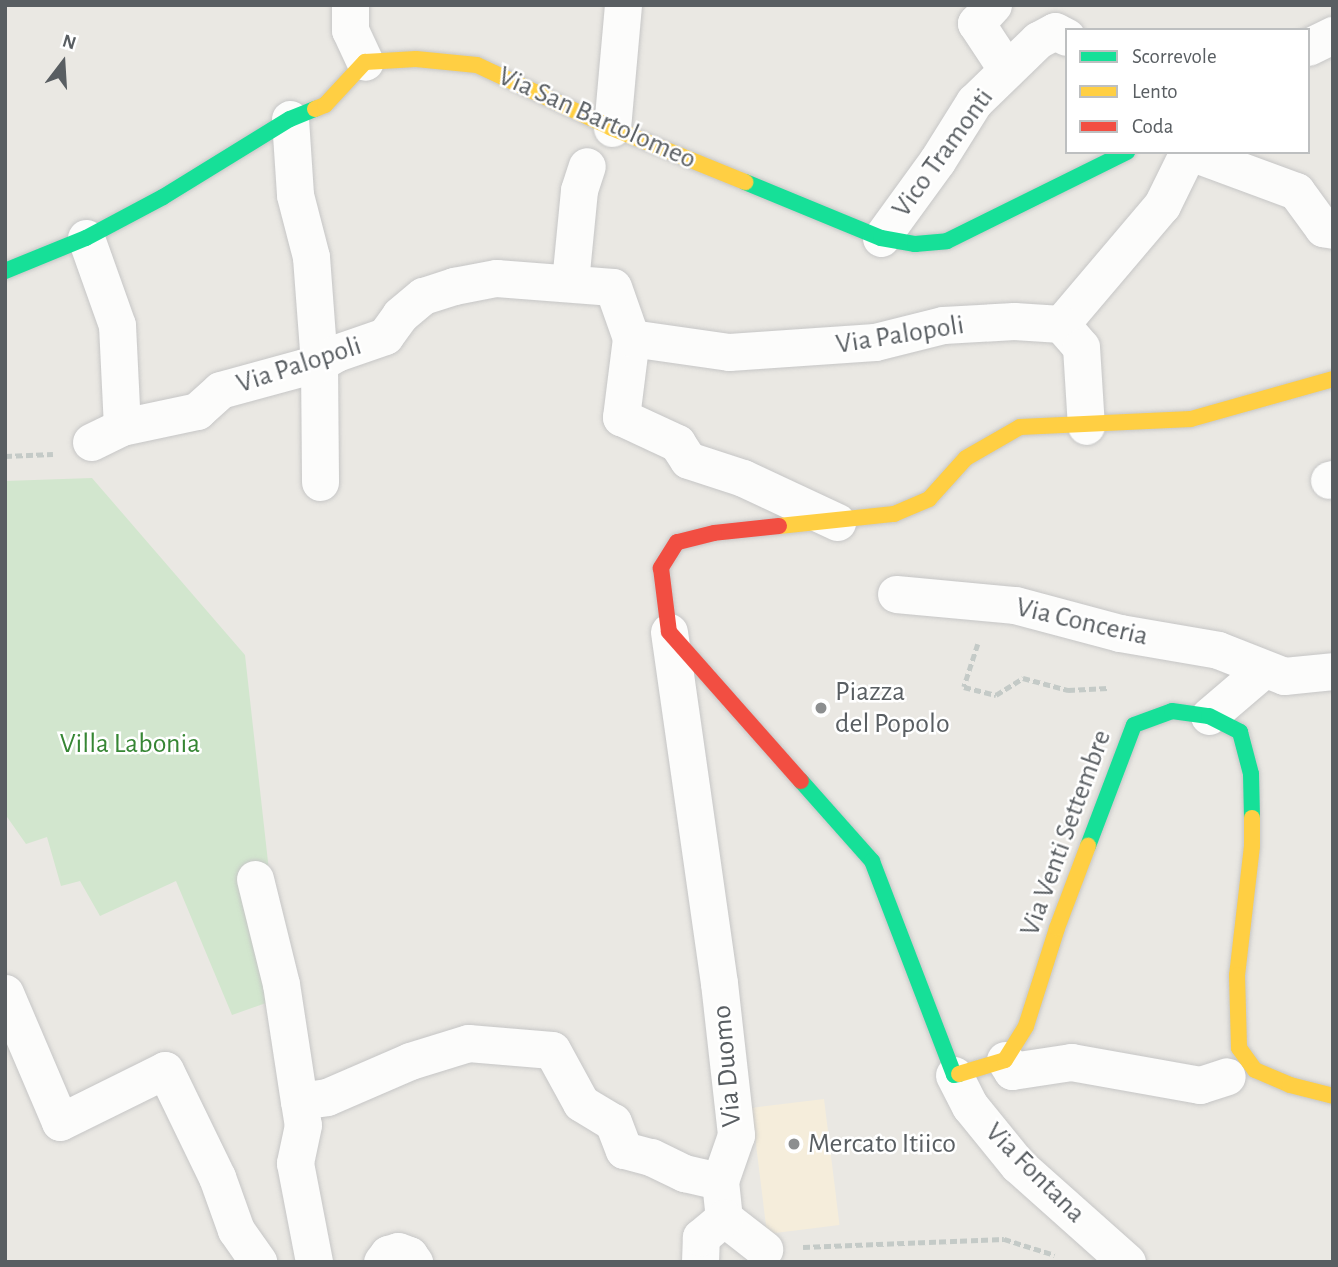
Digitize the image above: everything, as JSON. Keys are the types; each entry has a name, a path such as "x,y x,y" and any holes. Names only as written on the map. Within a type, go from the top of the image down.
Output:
{"main road":[{"name":"Via San Bartolomeo","path":"365,62 416,59 477,65 612,128 881,237 915,244 947,241 1123,154"},
{"path":"5,271 86,238 163,197 290,119 325,105 365,62"},
{"path":"1005,1060 954,1075 872,861 669,632 661,568 677,542 714,533 894,514 929,499 967,458 989,442 1020,427 1191,419 1253,404 1333,379"},
{"name":"Via Venti Settembre","path":"1005,1060 1027,1026 1056,928 1134,725 1172,711 1209,716 1240,732 1251,774 1252,846 1237,975 1239,1048 1255,1070 1290,1085 1333,1096"}],"street":[{"path":"350,5 350,30 365,62"},
{"path":"612,128 623,5"},
{"name":"Vico Tramonti","path":"993,5 976,23 1007,70"},
{"name":"Vico Tramonti","path":"881,237 937,161 974,102 1038,40 1055,30 1065,36"},
{"path":"1310,46 1333,35"},
{"path":"290,119 295,195 311,257 318,363 320,482"},
{"path":"1086,426 1081,346 1061,324 1162,205 1188,154"},
{"path":"1194,154 1296,191 1323,228 1333,230"},
{"path":"570,282 579,190 587,166"},
{"name":"Via Palopoli","path":"86,238 117,325 106,435 197,411 220,390 318,363 336,353 386,336 400,315 423,296 454,286 496,278 613,287 631,338 621,417 677,443 688,460 743,478 837,522"},
{"name":"Via Palopoli","path":"631,338 729,352 875,342 943,325 1014,321 1061,324"},
{"name":"Via Conceria","path":"896,594 1015,605 1120,633 1218,650 1284,676 1333,671"},
{"name":"Via Duomo","path":"669,632 719,983 736,1135 720,1181 724,1218"},
{"path":"1209,716 1264,669"},
{"path":"255,879 281,984 303,1125 295,1163 313,1262"},
{"path":"6,993 60,1122 165,1070 217,1177 236,1230 258,1262"},
{"path":"299,1101 327,1097 410,1061 468,1043 552,1050 581,1102 613,1122 624,1150 651,1157 684,1173 720,1181"},
{"path":"1005,1060 1012,1071 1071,1062 1200,1085 1227,1076"},
{"name":"Via Fontana","path":"954,1075 970,1106 1018,1165 1127,1262"},
{"path":"700,1262 701,1237 724,1218 764,1249"},
{"path":"236,1230 313,1262"},
{"path":"382,1262 388,1254 398,1251 409,1255 414,1262"}],"path":[{"path":"991,603 964,687 996,695 1023,678 1068,690 1108,688"},
{"path":"764,1249 1004,1240 1066,1258"}],"shaded area":[{"name":"Mercato Itiico","path":"824,1099 839,1225 767,1234 752,1108"}],"green space":[{"name":"Villa Labonia","path":"92,478 245,655 283,997 232,1015 176,881 100,916 80,881 61,886 47,837 26,844 5,814 5,481"}],"traffic: fast":[{"path":"5,271 86,238 163,197 290,119 315,109"},
{"path":"745,182 881,238 915,244 947,241 1123,154"},
{"path":"1088,846 1134,725 1172,711 1209,716 1240,732 1251,774 1252,818"},
{"path":"801,781 872,861 954,1075 959,1074"}],"traffic: slow":[{"path":"315,109 325,105 365,62 416,59 477,65 612,128 745,182"},
{"path":"779,526 894,514 929,499 966,458 1020,427 1191,419 1333,379"},
{"path":"1252,818 1252,846 1237,975 1239,1048 1255,1070 1290,1085 1333,1096"},
{"path":"959,1074 1005,1060 1026,1026 1057,928 1088,846"}],"traffic: jam":[{"path":"779,526 714,533 677,542 661,568 669,632 801,781"}],"place":[{"name":"Piazza del Popolo","path":"821,708"},
{"name":"Mercato Itiico","path":"794,1144"}]}
